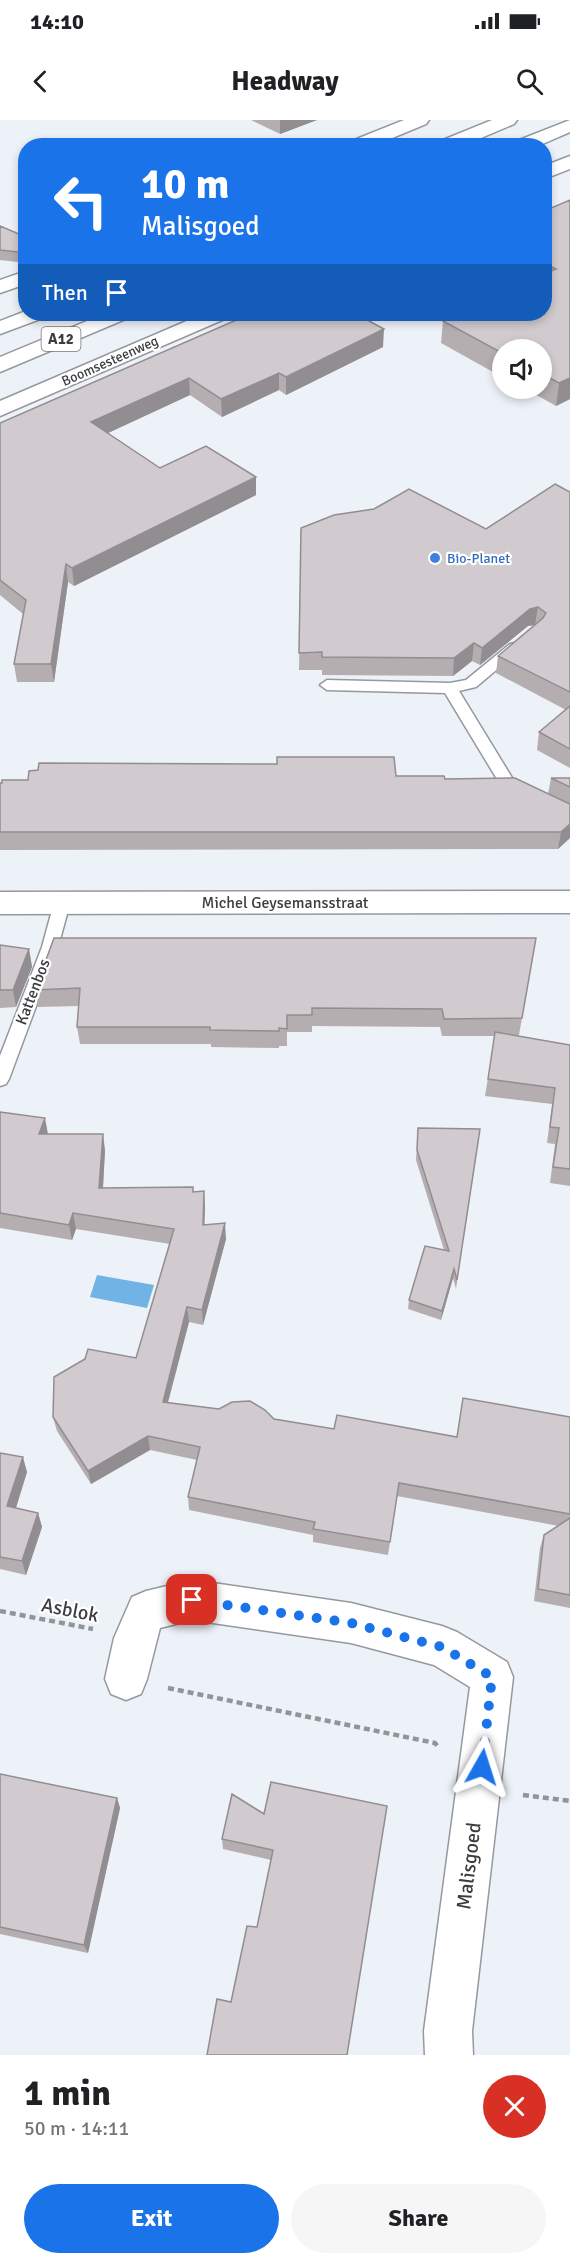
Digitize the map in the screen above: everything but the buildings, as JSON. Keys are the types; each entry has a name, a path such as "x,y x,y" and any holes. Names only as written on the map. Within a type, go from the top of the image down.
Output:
{"main road":[{"path":"376,138 420,120"},
{"path":"465,138 508,120"},
{"path":"539,138 570,125"},
{"path":"552,170 570,162"},
{"path":"0,287 18,280"},
{"name":"A12","path":"0,328 18,321"},
{"name":"A12","path":"0,365 105,321"},
{"name":"Boomsesteenweg","path":"0,409 204,321"},
{"name":"Michel Geysemansstraat","path":"0,903 570,902"},
{"name":"Malisgoed","path":"126,1679 135,1638 146,1611 192,1600 351,1623 442,1647 492,1677 448,2031 449,2055"}],"lane":[{"path":"327,685 450,688 471,684 525,639"},
{"path":"450,688 508,785 540,801"},
{"name":"Kattenbos","path":"0,1079 50,947 62,903"}],"path":[{"name":"Asblok","path":"0,1611 135,1638"},
{"path":"126,1679 435,1743 479,1790"}],"water":[{"path":"97,1275 154,1285 147,1308 90,1297"}],"place":[{"name":"Bio-Planet","path":"435,558"}],"route":[{"path":"192,1600 351,1623 442,1647 492,1677 482,1767"}]}
